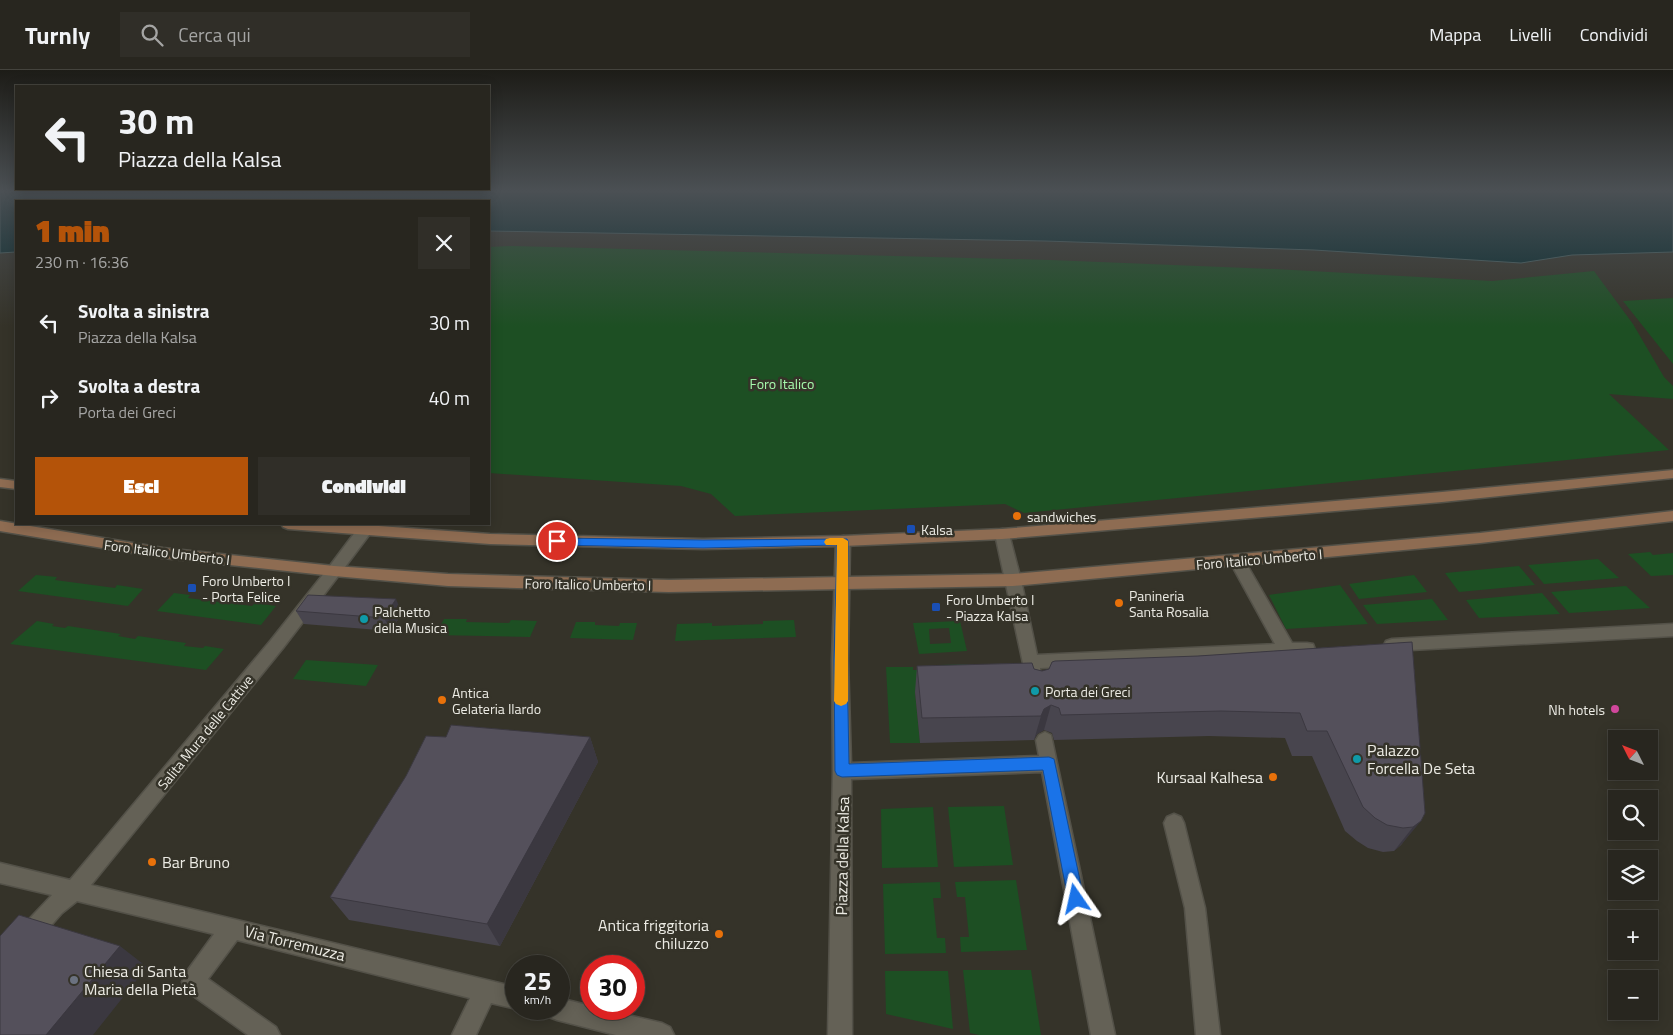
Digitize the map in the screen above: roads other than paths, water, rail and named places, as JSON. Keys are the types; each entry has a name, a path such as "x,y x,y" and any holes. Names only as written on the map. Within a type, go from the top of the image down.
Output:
{"main road":[{"path":"299,525 490,539 590,542 703,544 843,541 1002,534 1432,498 1673,474"},
{"path":"0,482 15,485"},
{"name":"Foro Italico Umberto I","path":"0,526 154,552 334,571 448,580 587,584 843,585 1014,580 1238,562 1480,538 1673,516"}],"street":[{"path":"334,571 364,531"},
{"path":"1002,534 1014,580 1035,688"},
{"path":"843,541 840,660 842,771 1049,764"},
{"path":"1238,562 1287,650"},
{"name":"Salita Mura delle Cattive","path":"0,966 55,906 74,890 277,644 334,571"},
{"path":"1377,645 1673,630"},
{"path":"1031,662 1327,648"},
{"path":"1045,740 1103,1035"},
{"name":"Piazza della Kalsa","path":"840,1035 842,771"},
{"path":"1174,823 1195,908 1208,1035"},
{"name":"Via Torremuzza","path":"0,873 505,996"},
{"path":"232,928 193,982 268,1035"},
{"path":"464,1035 485,991"},
{"path":"570,1012 662,1035"}],"water":[{"path":"0,237 15,237 15,252 0,253"},
{"path":"824,237 1673,237 1673,252 1572,255 1521,263 1314,250 1045,241"}],"place":[{"name":"sandwiches","path":"1017,516"},
{"name":"Kalsa","path":"911,529"},
{"name":"Foro Umberto I - Porta Felice","path":"192,588"},
{"name":"Panineria Santa Rosalia","path":"1119,603"},
{"name":"Foro Umberto I - Piazza Kalsa","path":"936,607"},
{"name":"Palchetto della Musica","path":"364,619"},
{"name":"Porta dei Greci","path":"1035,691"},
{"name":"Antica Gelateria Ilardo","path":"442,700"},
{"name":"Nh hotels","path":"1615,709"},
{"name":"Palazzo Forcella De Seta","path":"1357,759"},
{"name":"Kursaal Kalhesa","path":"1273,777"},
{"name":"Bar Bruno","path":"152,862"},
{"name":"Antica friggitoria chiluzzo","path":"719,934"},
{"name":"Chiesa di Santa Maria della Pietà","path":"74,980"}],"park label":[{"name":"Foro Italico","path":"782,383"}]}
